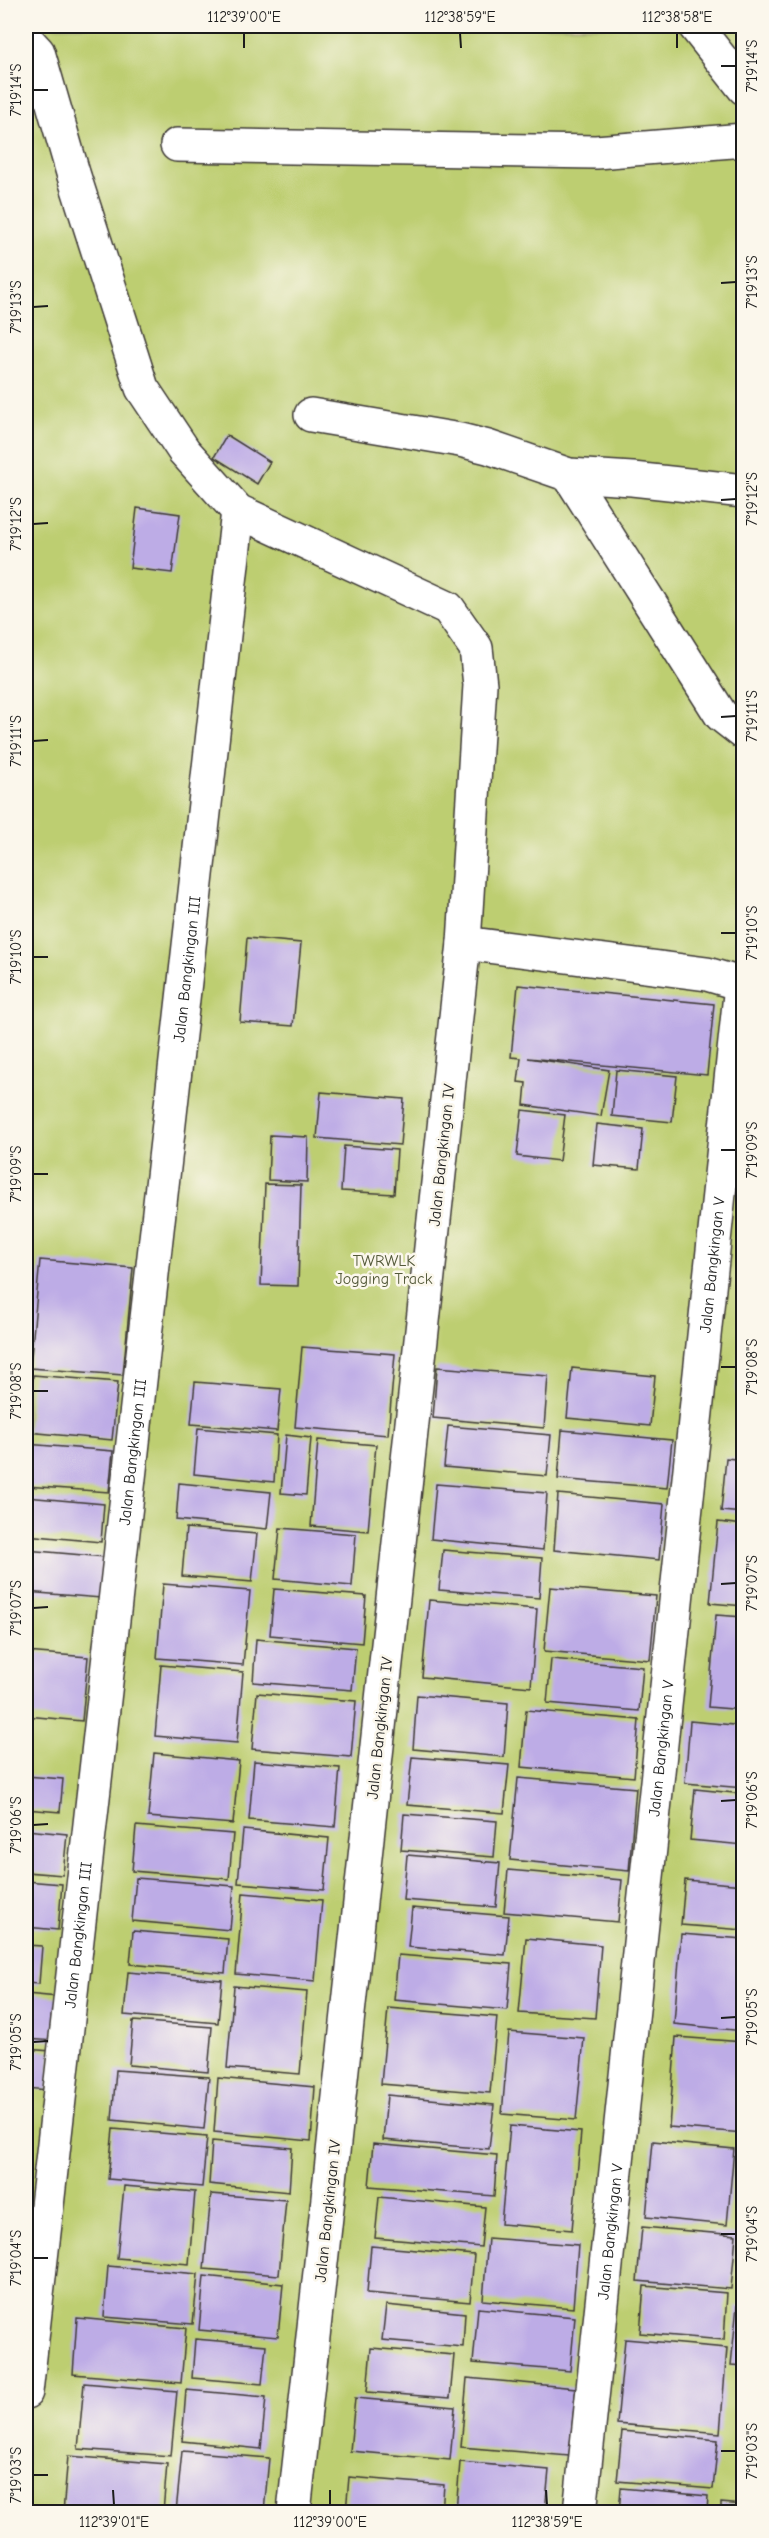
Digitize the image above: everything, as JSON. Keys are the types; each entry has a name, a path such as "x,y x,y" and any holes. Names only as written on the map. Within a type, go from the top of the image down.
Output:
{"street":[{"path":"695,26 744,88"},
{"path":"26,39 38,52 73,173 142,388 184,452 238,511"},
{"path":"177,145 596,152 744,140"},
{"path":"311,415 460,440 488,447 569,476 632,479 744,490"},
{"path":"569,476 721,715 744,733"},
{"name":"Jalan Bangkingan IV","path":"238,511 448,608 476,648 480,685 464,943 294,2512"},
{"name":"Jalan Bangkingan III","path":"26,2392 238,511"},
{"path":"464,943 707,974 742,985"},
{"name":"Jalan Bangkingan V","path":"580,2512 742,985"}],"green space":[{"name":"TWRWLK Jogging Track","path":"26,26 743,26 743,2512 26,2512"}],"building":[{"path":"227,435 270,462 257,484 214,457"},
{"path":"137,508 180,514 172,573 130,568"},
{"path":"247,938 301,943 293,1026 240,1022"},
{"path":"518,985 714,1004 707,1075 528,1058 609,1070 601,1116 524,1105 526,1083 518,1082 521,1058 511,1057"},
{"path":"616,1070 677,1076 672,1122 612,1116"},
{"path":"321,1092 404,1099 400,1145 317,1138"},
{"path":"522,1110 565,1115 559,1161 517,1156"},
{"path":"597,1124 643,1129 639,1169 593,1165"},
{"path":"270,1135 308,1137 307,1182 268,1180"},
{"path":"344,1146 397,1150 394,1194 341,1191"},
{"path":"265,1184 301,1185 298,1286 261,1285"},
{"path":"40,1260 133,1268 123,1375 30,1368"},
{"path":"742,1323 744,1323 744,1395 736,1394"},
{"path":"302,1347 395,1354 388,1435 295,1427"},
{"path":"437,1367 548,1376 544,1428 433,1418"},
{"path":"572,1368 655,1376 650,1426 567,1418"},
{"path":"33,1375 118,1382 112,1440 28,1432"},
{"path":"195,1382 281,1389 277,1431 191,1424"},
{"path":"448,1426 551,1435 547,1476 444,1467"},
{"path":"198,1428 277,1435 274,1482 194,1474"},
{"path":"562,1430 672,1440 667,1488 558,1479"},
{"path":"286,1435 311,1438 306,1495 281,1493"},
{"path":"318,1440 376,1445 368,1531 311,1526"},
{"path":"26,1444 113,1451 109,1492 26,1486"},
{"path":"726,1458 744,1460 744,1513 721,1511"},
{"path":"179,1483 271,1492 267,1529 176,1520"},
{"path":"436,1484 547,1493 543,1550 431,1539"},
{"path":"558,1494 664,1504 659,1560 554,1550"},
{"path":"26,1497 104,1504 101,1542 26,1535"},
{"path":"718,1522 744,1525 744,1606 710,1603"},
{"path":"186,1528 257,1534 252,1582 182,1576"},
{"path":"280,1528 356,1534 352,1586 275,1579"},
{"path":"26,1550 105,1557 101,1598 26,1592"},
{"path":"443,1550 542,1558 539,1598 439,1590"},
{"path":"163,1584 250,1591 243,1665 157,1658"},
{"path":"550,1587 656,1596 650,1660 544,1651"},
{"path":"274,1589 366,1596 362,1643 270,1635"},
{"path":"429,1600 537,1609 531,1687 422,1677"},
{"path":"716,1615 744,1617 744,1710 708,1707"},
{"path":"256,1639 356,1648 352,1690 253,1682"},
{"path":"26,1652 88,1657 82,1721 26,1716"},
{"path":"551,1659 643,1667 639,1711 547,1703"},
{"path":"161,1665 243,1672 237,1743 155,1736"},
{"path":"257,1693 356,1701 351,1757 252,1749"},
{"path":"417,1695 508,1703 504,1757 413,1749"},
{"path":"526,1710 639,1720 634,1777 521,1767"},
{"path":"690,1721 744,1726 744,1788 685,1783"},
{"path":"154,1753 239,1761 233,1824 148,1817"},
{"path":"412,1757 509,1765 504,1813 407,1805"},
{"path":"254,1761 340,1768 335,1827 249,1820"},
{"path":"26,1776 63,1779 60,1812 26,1809"},
{"path":"518,1778 636,1788 629,1871 510,1860"},
{"path":"695,1789 744,1794 744,1845 690,1840"},
{"path":"404,1814 497,1821 494,1857 401,1850"},
{"path":"136,1826 233,1834 229,1879 132,1871"},
{"path":"26,1830 67,1834 63,1875 26,1872"},
{"path":"243,1830 329,1838 324,1890 238,1883"},
{"path":"407,1855 500,1863 496,1907 403,1900"},
{"path":"508,1870 622,1880 618,1922 504,1912"},
{"path":"136,1878 234,1886 230,1930 132,1921"},
{"path":"685,1880 744,1885 744,1930 681,1925"},
{"path":"26,1881 62,1884 58,1930 26,1927"},
{"path":"243,1893 322,1900 315,1981 236,1974"},
{"path":"412,1908 509,1916 505,1955 408,1947"},
{"path":"133,1931 228,1939 225,1973 130,1964"},
{"path":"681,1934 744,1939 744,2031 674,2024"},
{"path":"526,1938 601,1945 595,2018 519,2013"},
{"path":"26,1945 42,1946 39,1984 26,1983"},
{"path":"398,1955 511,1964 507,2010 394,2000"},
{"path":"128,1972 222,1980 218,2023 124,2015"},
{"path":"234,1986 307,1992 300,2074 227,2068"},
{"path":"26,1994 58,1997 54,2041 26,2039"},
{"path":"388,2008 497,2017 490,2093 381,2084"},
{"path":"133,2021 212,2027 208,2072 129,2065"},
{"path":"509,2032 584,2038 576,2120 502,2114"},
{"path":"676,2037 744,2042 744,2133 669,2127"},
{"path":"26,2049 51,2051 48,2090 26,2088"},
{"path":"116,2070 209,2077 204,2129 112,2120"},
{"path":"218,2078 315,2087 311,2141 214,2132"},
{"path":"387,2095 494,2105 489,2149 383,2140"},
{"path":"510,2126 581,2132 572,2230 501,2224"},
{"path":"113,2129 207,2137 202,2187 108,2179"},
{"path":"212,2141 292,2148 289,2192 209,2184"},
{"path":"653,2141 734,2149 727,2225 646,2217"},
{"path":"373,2144 497,2155 494,2196 369,2186"},
{"path":"124,2186 195,2192 189,2264 117,2258"},
{"path":"211,2194 286,2200 279,2275 204,2269"},
{"path":"379,2197 485,2207 481,2247 375,2238"},
{"path":"642,2227 736,2235 731,2289 637,2281"},
{"path":"488,2238 578,2245 573,2308 483,2300"},
{"path":"371,2246 474,2255 470,2302 367,2293"},
{"path":"108,2266 198,2274 193,2324 104,2317"},
{"path":"204,2276 283,2284 278,2337 199,2330"},
{"path":"644,2286 727,2293 724,2340 640,2333"},
{"path":"386,2305 465,2313 463,2347 382,2340"},
{"path":"737,2306 744,2307 744,2366 731,2365"},
{"path":"478,2308 575,2317 570,2371 473,2363"},
{"path":"77,2318 186,2328 181,2383 73,2374"},
{"path":"195,2339 266,2345 262,2384 192,2378"},
{"path":"625,2339 727,2348 720,2433 617,2424"},
{"path":"371,2348 454,2355 450,2398 367,2392"},
{"path":"467,2378 576,2388 569,2456 461,2447"},
{"path":"84,2383 177,2391 171,2456 78,2449"},
{"path":"186,2390 266,2397 261,2449 182,2441"},
{"path":"355,2398 455,2407 450,2460 350,2451"},
{"path":"622,2431 718,2440 713,2489 617,2481"},
{"path":"182,2451 269,2458 264,2512 176,2512"},
{"path":"68,2456 167,2464 163,2512 63,2512"},
{"path":"460,2462 549,2470 545,2512 456,2511"},
{"path":"740,2463 744,2463 744,2497 738,2497"},
{"path":"349,2477 444,2485 442,2512 346,2512"},
{"path":"621,2488 708,2496 707,2512 619,2512"},
{"path":"721,2503 744,2505 744,2512 721,2512"}]}
